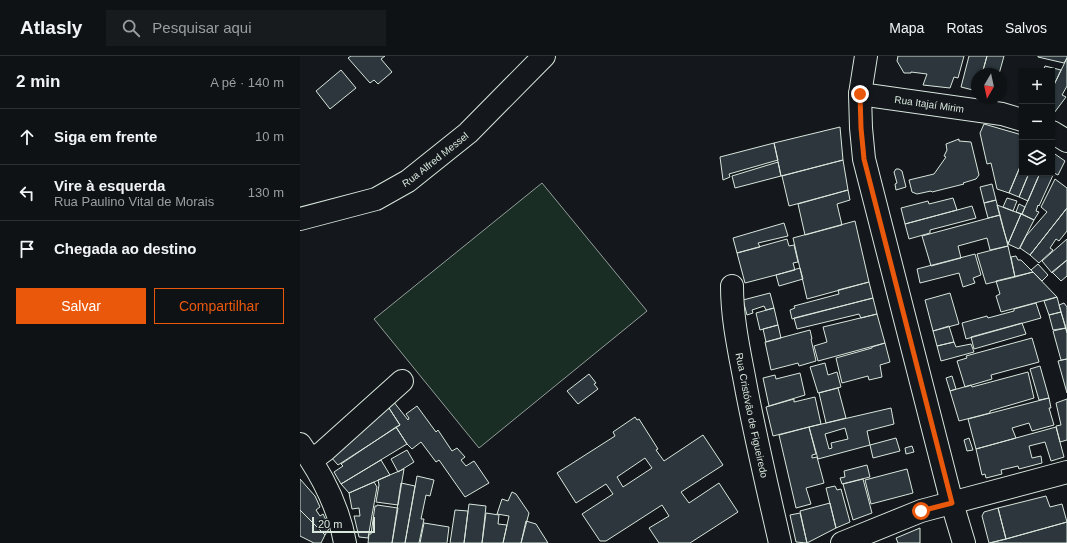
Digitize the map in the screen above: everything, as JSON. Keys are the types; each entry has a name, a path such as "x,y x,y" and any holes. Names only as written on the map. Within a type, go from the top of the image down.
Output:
{"street":[{"name":"Rua Alfred Messel","path":"300,219 376,199 408,181 468,133 544,56"},
{"path":"866,56 860,94 864,159 952,503 964,543"},
{"name":"Rua Itajaí Mirim","path":"860,94 1002,114 1019,119"},
{"path":"1055,134 1067,141"},
{"name":"Rua Cristóvão de Figueiredo","path":"732,286 732,309 735,332 749,404 780,543"},
{"path":"345,543 342,528 334,506 306,452 324,451 402,381"},
{"path":"842,543 921,511 1067,472"}],"green space":[{"path":"542,183 647,311 479,448 374,319"}],"building":[{"path":"351,56 385,56 381,59 392,72 378,84 374,80 370,83 348,58"},
{"path":"898,56 964,56 958,78 954,77 950,88 923,85 927,74 911,72 904,73 897,61"},
{"path":"969,56 987,56 984,68 971,68 971,90 961,87"},
{"path":"987,56 1004,56 1001,68 984,68"},
{"path":"1038,56 1067,56 1067,58 1064,63"},
{"path":"1067,58 1067,86 1062,95 1066,97 1055,112 1055,104 1055,83"},
{"path":"1055,68 1061,70 1055,83"},
{"path":"341,70 356,88 330,109 316,91"},
{"path":"984,124 1019,134 1019,169 1009,193 997,189 991,163 987,164 980,133"},
{"path":"840,127 843,160 781,176 774,143"},
{"path":"959,139 959,141 971,142 979,175 976,179 963,183 964,184 932,192 917,194 912,192 909,180 934,174 946,157 944,156 947,150 946,144"},
{"path":"774,143 778,160 729,174 730,177 723,180 720,157"},
{"path":"1055,154 1065,161 1058,175 1055,174"},
{"path":"843,160 848,190 789,206 782,176"},
{"path":"778,162 781,176 735,188 732,176"},
{"path":"896,169 902,171 906,187 896,190 895,184 897,183 894,172"},
{"path":"1019,169 1019,176 1028,176 1019,197 1009,193"},
{"path":"1028,176 1039,176 1028,201 1019,197"},
{"path":"1039,176 1053,176 1039,206 1038,205 1036,211 1039,212 1034,220 1022,214"},
{"path":"1055,179 1067,188 1067,208 1030,255 1020,248 1026,236 1047,212 1041,207"},
{"path":"992,184 996,200 984,203 980,187"},
{"path":"848,190 850,200 837,204 842,225 805,235 798,204"},
{"path":"953,198 957,210 905,224 901,208 928,201 929,204"},
{"path":"1007,198 1017,201 1013,211 1003,207"},
{"path":"996,200 1000,215 988,218 984,203"},
{"path":"1019,204 1025,207 1022,214 1016,212"},
{"path":"997,205 1021,214 1008,244 1003,228"},
{"path":"972,206 976,218 930,230 930,233 909,239 905,224"},
{"path":"1067,208 1067,231 1059,241 1056,239 1050,248 1053,250 1039,263 1030,255"},
{"path":"1021,214 1034,220 1019,249 1008,244"},
{"path":"1000,215 1008,246 990,250 987,238 958,246 961,258 931,266 922,236"},
{"path":"855,221 869,282 807,299 793,238"},
{"path":"784,223 788,236 758,243 760,247 737,253 733,238"},
{"path":"787,239 789,246 794,245 798,262 793,263 795,270 745,283 737,253"},
{"path":"1067,239 1067,260 1052,273 1042,261"},
{"path":"1008,246 1015,277 986,284 977,254"},
{"path":"975,254 981,275 973,278 975,283 963,287 959,273 920,283 917,269"},
{"path":"1016,256 1018,260 1021,260 1033,272 1015,277 1011,257"},
{"path":"1067,260 1067,276 1061,281 1052,272"},
{"path":"1038,264 1048,275 1042,281 1031,270"},
{"path":"800,268 803,279 779,286 776,275"},
{"path":"1033,272 1057,297 1001,312 996,296 1000,294 996,281"},
{"path":"869,282 873,298 792,319 790,310 795,308 794,306 839,294 838,290"},
{"path":"770,293 774,308 766,310 764,306 752,310 753,313 747,315 743,300"},
{"path":"950,293 959,324 933,331 925,300"},
{"path":"1057,297 1061,312 1049,315 1044,301"},
{"path":"873,298 877,314 861,318 859,314 797,329 794,318"},
{"path":"1036,303 1041,318 966,339 962,323 1014,311 1014,309"},
{"path":"1064,303 1067,307 1067,333 1059,305"},
{"path":"774,308 778,325 760,330 756,313"},
{"path":"1061,312 1066,328 1053,330 1049,315"},
{"path":"877,314 885,343 818,361 814,346 827,342 823,327"},
{"path":"1022,323 1026,334 974,349 971,337"},
{"path":"778,325 781,338 766,342 763,329"},
{"path":"949,326 954,342 937,346 933,331"},
{"path":"1066,328 1067,359 1061,360 1053,331"},
{"path":"810,330 816,361 799,366 798,363 771,370 765,342"},
{"path":"1032,338 1039,362 991,375 992,379 965,387 957,361 967,358 966,356"},
{"path":"954,342 956,347 971,344 974,352 941,361 937,346"},
{"path":"885,343 890,362 880,365 882,377 869,380 868,376 842,383 836,358"},
{"path":"1067,359 1067,393 1058,361"},
{"path":"825,363 828,375 837,372 841,387 818,393 810,367"},
{"path":"1040,366 1049,398 1039,400 1030,369"},
{"path":"1028,372 1034,398 990,411 990,413 959,421 950,391 971,385 972,387"},
{"path":"800,373 805,395 769,406 763,378 775,375 776,379"},
{"path":"589,374 596,383 594,384 598,389 578,404 567,391"},
{"path":"952,376 956,389 950,391 946,378"},
{"path":"838,388 846,418 826,423 819,393"},
{"path":"815,397 821,424 773,436 766,407 794,399 794,402"},
{"path":"1049,398 1051,408 1049,408 1054,425 1032,431 1029,423 1012,428 1016,438 976,449 968,419"},
{"path":"1067,399 1067,440 1060,442 1056,426 1061,425 1056,403"},
{"path":"393,401 408,420 409,418 406,414 417,406 436,432 438,430 452,451 457,448 465,457 461,460 466,466 474,461 489,483 465,497 439,460 436,462 421,442 412,449 407,444 396,427 400,425 387,405"},
{"path":"387,405 400,425 338,465 330,456"},
{"path":"891,408 894,424 867,431 870,445 818,459 809,427","holes":["845,428 848,439 831,443 832,448 829,449 825,434"]},
{"path":"635,417 637,420 639,419 658,449 656,450 664,461 703,435 723,465 681,492 689,503 719,483 738,512 690,543 659,543 649,528 669,516 662,505 606,541 600,541 582,514 613,494 606,484 576,503 557,473 615,436 613,432","holes":["645,458 652,468 623,487 617,477"]},
{"path":"396,427 407,444 341,484 334,472 343,466 341,464"},
{"path":"809,427 816,454 812,455 812,458 817,457 824,483 806,488 811,504 796,508 779,435"},
{"path":"1056,427 1064,457 1051,461 1045,442 1029,446 1032,458 1041,456 1042,463 1019,469 1018,466 1001,470 1002,474 986,478 985,474 982,475 976,449"},
{"path":"896,438 900,451 873,458 870,445"},
{"path":"969,438 973,450 967,451 964,440"},
{"path":"912,446 914,452 906,454 905,448"},
{"path":"407,450 414,462 398,472 391,459"},
{"path":"381,460 390,475 349,493 341,484"},
{"path":"867,465 870,477 842,484 840,478 845,477 844,471"},
{"path":"404,469 398,505 376,502 379,485 378,480"},
{"path":"907,469 913,493 871,504 865,480"},
{"path":"417,476 434,480 430,496 426,495 421,519 424,519 419,543 405,543"},
{"path":"300,479 315,496 320,507 316,510 320,516 323,514 327,522 330,520 332,524 325,535 300,510"},
{"path":"863,479 872,513 853,520 843,484"},
{"path":"374,482 377,487 368,538 359,537 354,516 360,516 359,508 352,509 349,493"},
{"path":"401,483 415,486 405,543 392,543"},
{"path":"835,486 837,490 841,489 850,522 836,528 826,488"},
{"path":"512,492 516,494 529,513 521,543 503,543 509,516 497,514 502,499 508,501"},
{"path":"1046,496 1050,507 1062,504 1067,522 1006,539 998,508"},
{"path":"830,503 836,528 807,543 800,511"},
{"path":"469,504 486,506 482,543 464,543"},
{"path":"375,506 398,508 392,543 368,543 369,534 371,534"},
{"path":"998,508 1006,539 989,543 982,516 984,512"},
{"path":"300,510 325,535 321,543 314,543 300,536"},
{"path":"455,510 468,511 464,543 450,543"},
{"path":"486,513 499,515 498,524 507,525 503,543 482,543"},
{"path":"800,513 807,543 796,542 790,515"},
{"path":"526,521 536,524 548,543 521,543"},
{"path":"1067,522 1067,543 990,543 1006,539"},
{"path":"424,523 449,527 447,543 420,543"},
{"path":"920,528 920,543 898,543 896,538"}],"route":[{"path":"860,94 864,159 952,503 921,511"}]}
